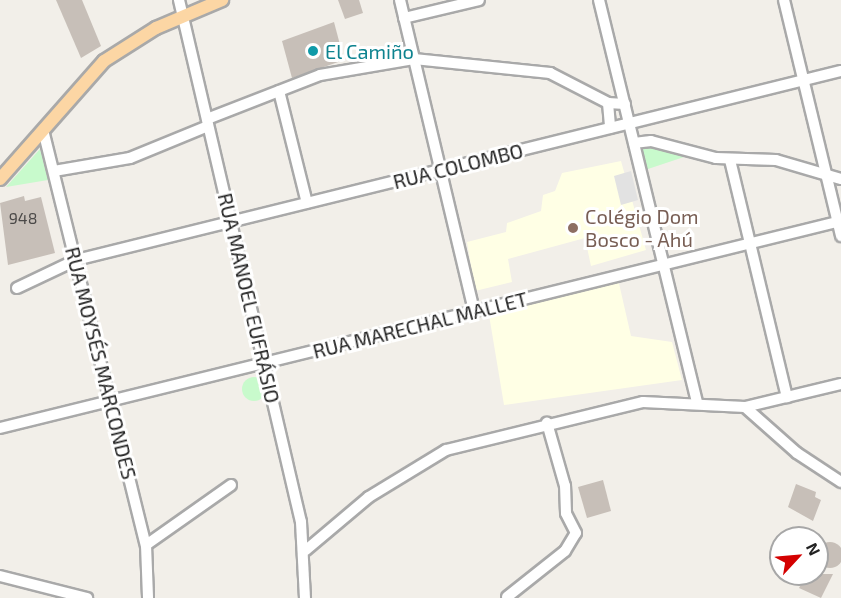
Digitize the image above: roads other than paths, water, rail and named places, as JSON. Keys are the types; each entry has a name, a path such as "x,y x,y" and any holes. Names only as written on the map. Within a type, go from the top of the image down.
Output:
{"main road":[{"path":"0,179 104,61 183,16 222,0"}],"street":[{"name":"RUA MANOEL EUFRÁSIO","path":"179,0 306,550 305,598"},
{"path":"400,0 474,312"},
{"path":"404,18 479,0"},
{"path":"599,0 697,403"},
{"path":"784,0 841,236"},
{"path":"54,171 130,158 279,91 327,73 414,59 550,73 608,103 625,104"},
{"name":"RUA COLOMBO","path":"17,288 75,260 841,71"},
{"path":"279,91 307,203"},
{"path":"608,103 613,114 610,128"},
{"name":"RUA MOYSÉS MARCONDES","path":"44,130 146,545 148,598"},
{"path":"634,143 651,141 730,159 776,160 841,179"},
{"path":"730,159 787,397"},
{"name":"RUA MARECHAL MALLET","path":"0,428 839,222"},
{"path":"306,550 369,497 424,462 464,443 643,402 745,407 841,384"},
{"path":"745,407 797,453 841,482"},
{"path":"507,597 565,551 576,533 566,513 565,486 547,423"},
{"path":"146,545 231,485"},
{"path":"0,576 87,598"}],"place":[{"name":"El Camiño","path":"313,51"},
{"name":"Colégio Dom Bosco - Ahú","path":"573,228"}]}
